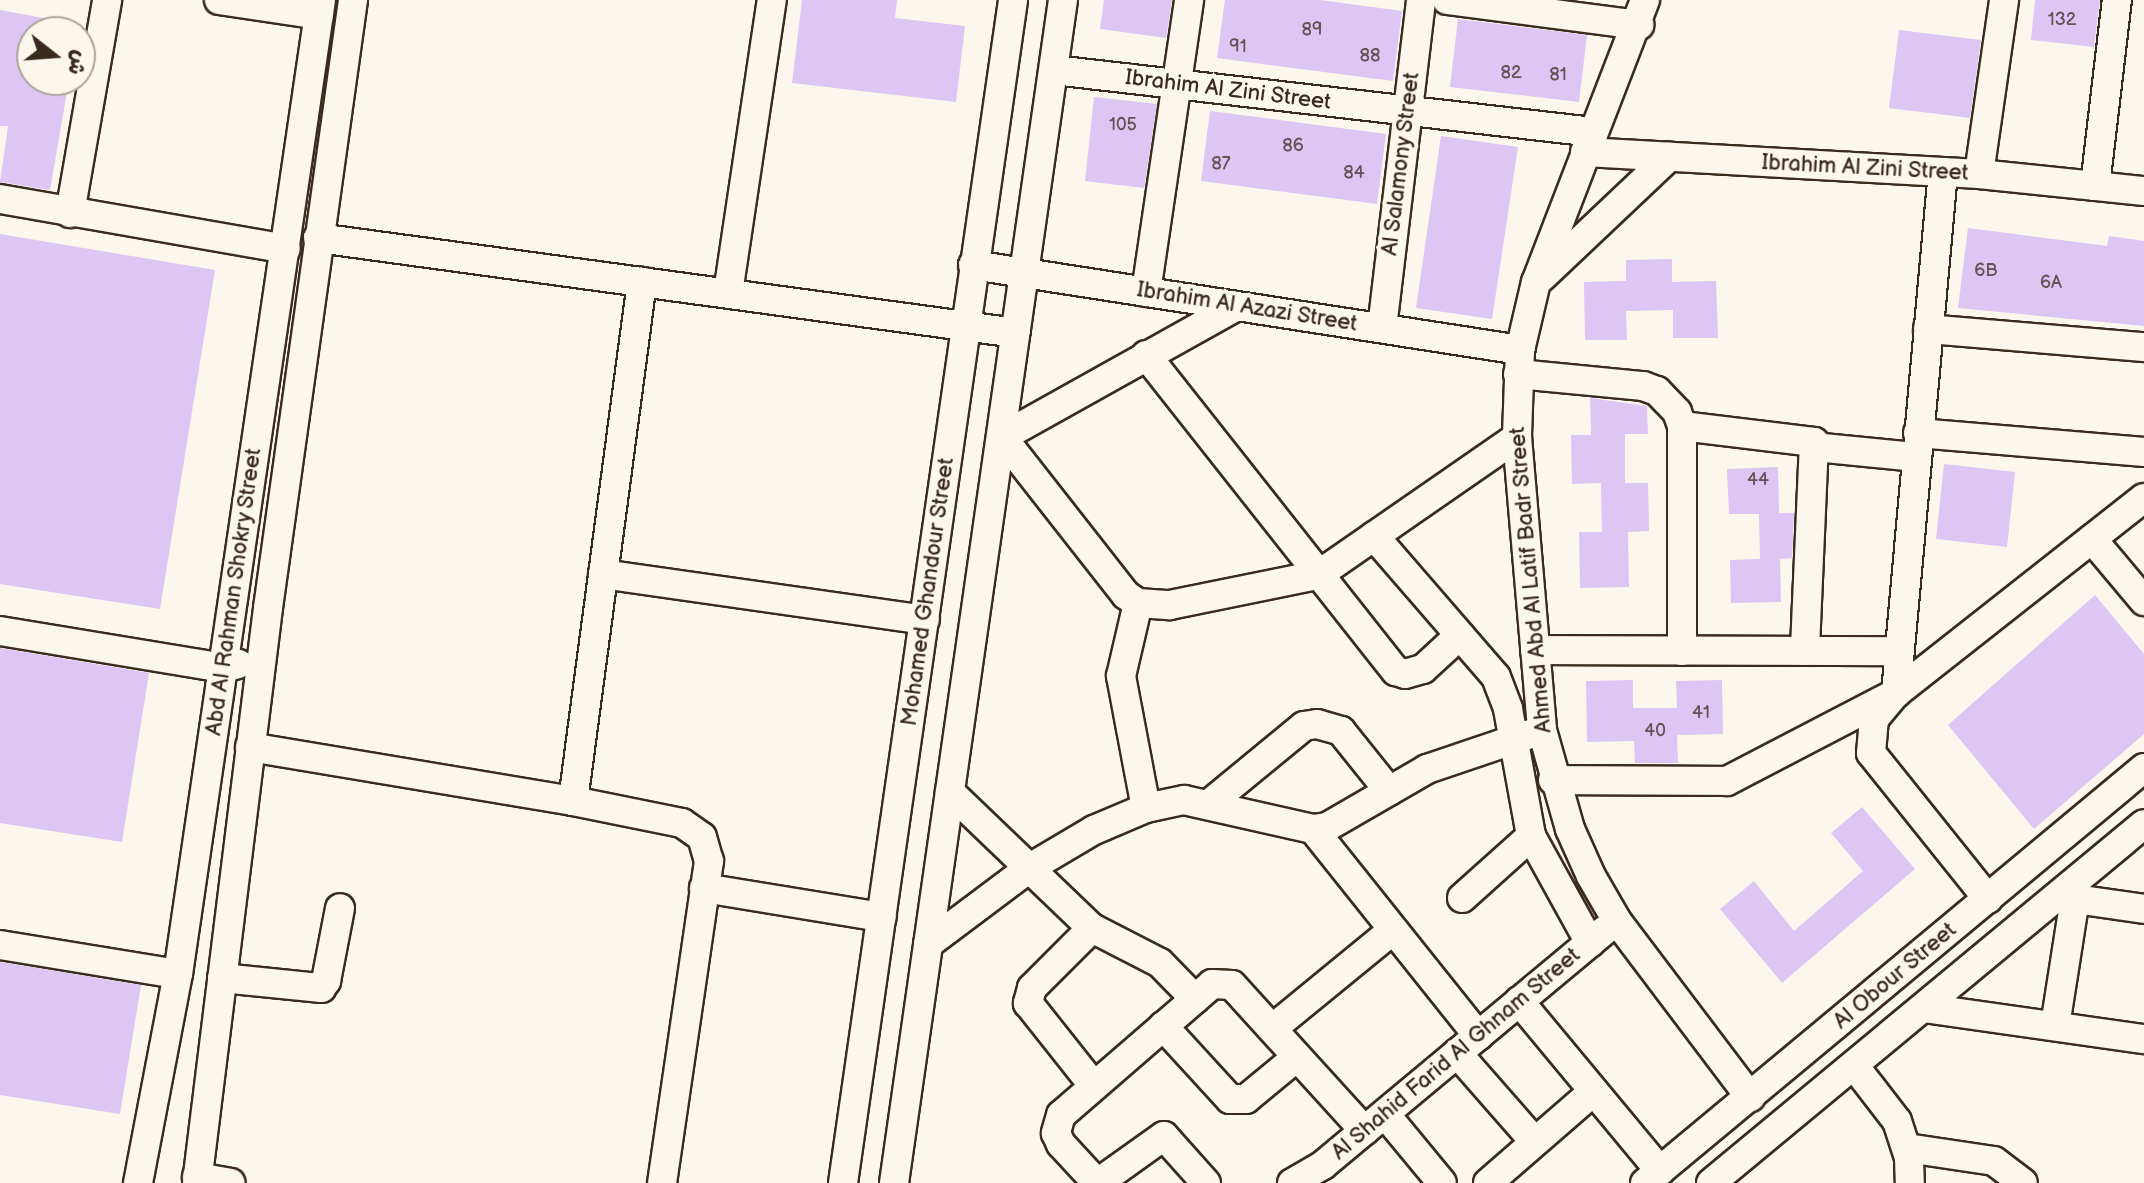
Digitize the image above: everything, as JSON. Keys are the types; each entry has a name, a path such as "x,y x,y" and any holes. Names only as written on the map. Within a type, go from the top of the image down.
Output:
{"street":[{"path":"70,213 107,0"},
{"path":"219,0 320,7"},
{"name":"Abd Al Rahman Shokry Street","path":"197,1180 259,674 353,0"},
{"path":"728,293 772,0"},
{"name":"Mohamed Ghandour Street","path":"843,1183 1013,0"},
{"path":"894,1183 1063,0"},
{"path":"1146,292 1189,0"},
{"name":"Al Salamony Street","path":"1382,328 1421,0"},
{"path":"1447,0 1642,12"},
{"path":"1979,174 2004,0"},
{"path":"2095,186 2117,0"},
{"name":"Abd Al Rahman Shokry Street","path":"138,1183 178,974 320,7"},
{"name":"Ahmed Abd Al Latif Badr Street","path":"1642,12 1536,282 1519,362 1517,437 1542,730 1553,780 1570,829 1617,921 1750,1097"},
{"name":"Ibrahim Al Zini Street","path":"1054,70 1408,110 1669,157 1979,174 2144,191"},
{"path":"1536,282 1669,157"},
{"path":"1943,172 1897,651 1896,693 1874,719 1871,753 1988,899"},
{"path":"0,199 286,249"},
{"path":"318,238 1016,333"},
{"name":"Ibrahim Al Azazi Street","path":"973,265 1382,328 1519,362 1643,386 1668,400 1682,426"},
{"path":"573,801 642,282"},
{"path":"1002,437 1235,307"},
{"path":"1928,329 2144,347"},
{"path":"1146,355 1396,671 1405,674 1423,669 1460,635"},
{"path":"1682,651 1682,426 1808,438 1814,447 1805,651"},
{"path":"1002,437 1126,595 1138,603 1170,605 1318,575 1517,437"},
{"path":"1814,447 1917,445 2144,452"},
{"path":"1553,780 1727,781 1896,693 2144,498"},
{"path":"1374,536 1496,677 1531,836 1590,943"},
{"path":"2092,539 2144,601"},
{"path":"603,574 925,620"},
{"path":"1138,603 1121,676 1146,808"},
{"path":"231,608 254,617 268,608"},
{"path":"0,631 223,668 238,664 259,674"},
{"path":"1535,650 1897,651"},
{"path":"1209,804 1304,726 1317,724 1341,731 1389,791"},
{"path":"928,944 1028,869 1146,808 1184,800 1313,829 1342,822 1427,769 1542,730"},
{"path":"250,747 573,801 682,823 702,837 709,861 662,1183"},
{"name":"Al Obour Street","path":"1652,1177 2144,768"},
{"path":"950,792 1092,928 1160,963 1195,999"},
{"name":"Al Obour Street","path":"1720,1176 1856,1068 1925,1008 2068,898 2144,824"},
{"path":"1313,829 1393,930 1467,1045 1535,1142"},
{"path":"1462,898 1531,836"},
{"path":"704,888 882,917"},
{"path":"2055,1026 2068,898 2144,909"},
{"path":"222,978 321,988 340,908"},
{"name":"Al Shahid Farid Al Ghnam Street","path":"1292,1183 1330,1174 1375,1122 1617,921"},
{"path":"1092,928 1032,988 1028,1003 1093,1085"},
{"path":"1272,1029 1393,930"},
{"path":"0,945 178,974"},
{"path":"1206,1183 1164,1136 1098,1183 1056,1133 1067,1107 1212,984 1232,985 1297,1057 1442,1183"},
{"path":"1519,1001 1594,1091 1652,1177"},
{"path":"1925,1008 2144,1039"},
{"path":"1163,1026 1230,1099 1246,1099 1297,1057"},
{"path":"1856,1068 1897,1121 1906,1172 1994,1161 2023,1183"},
{"path":"1488,1183 1594,1091"},
{"path":"1702,1138 1720,1176"},
{"path":"197,1180 230,1183"}],"building":[{"path":"802,0 897,0 895,18 965,26 956,102 792,83"},
{"path":"1104,0 1172,0 1166,38 1100,29"},
{"path":"1225,0 1320,0 1402,11 1393,81 1217,58"},
{"path":"2035,0 2100,0 2094,47 2031,40"},
{"path":"0,10 32,16 16,16 16,96 66,96 50,190 0,182 8,126 0,126"},
{"path":"1458,19 1587,35 1579,102 1450,87"},
{"path":"1899,30 1981,40 1970,118 1889,108"},
{"path":"1094,97 1157,104 1144,188 1085,181"},
{"path":"1210,111 1386,134 1377,204 1201,181"},
{"path":"1441,136 1518,147 1492,319 1416,308"},
{"path":"1968,228 2107,246 2109,236 2144,241 2144,326 1958,308"},
{"path":"0,234 215,270 160,609 0,584"},
{"path":"1672,259 1672,282 1716,281 1718,338 1673,338 1673,310 1626,311 1627,340 1585,340 1584,282 1626,281 1626,260"},
{"path":"1590,398 1647,406 1648,434 1625,434 1625,483 1648,483 1649,531 1628,532 1629,587 1580,588 1579,532 1602,532 1601,483 1572,484 1571,435 1591,435"},
{"path":"1944,464 2015,472 2007,547 1936,539"},
{"path":"1778,467 1779,513 1794,513 1792,558 1780,559 1781,602 1731,603 1730,560 1760,559 1759,514 1729,514 1727,469"},
{"path":"2095,595 2144,654 2144,734 2034,829 1948,725"},
{"path":"0,648 149,673 122,842 0,823"},
{"path":"1633,680 1633,708 1677,708 1676,681 1722,680 1723,734 1677,735 1678,763 1635,763 1634,741 1587,742 1586,681"},
{"path":"1862,807 1915,869 1782,983 1720,909 1754,881 1794,931 1863,871 1831,833"},
{"path":"0,962 141,985 120,1114 0,1095"}]}
